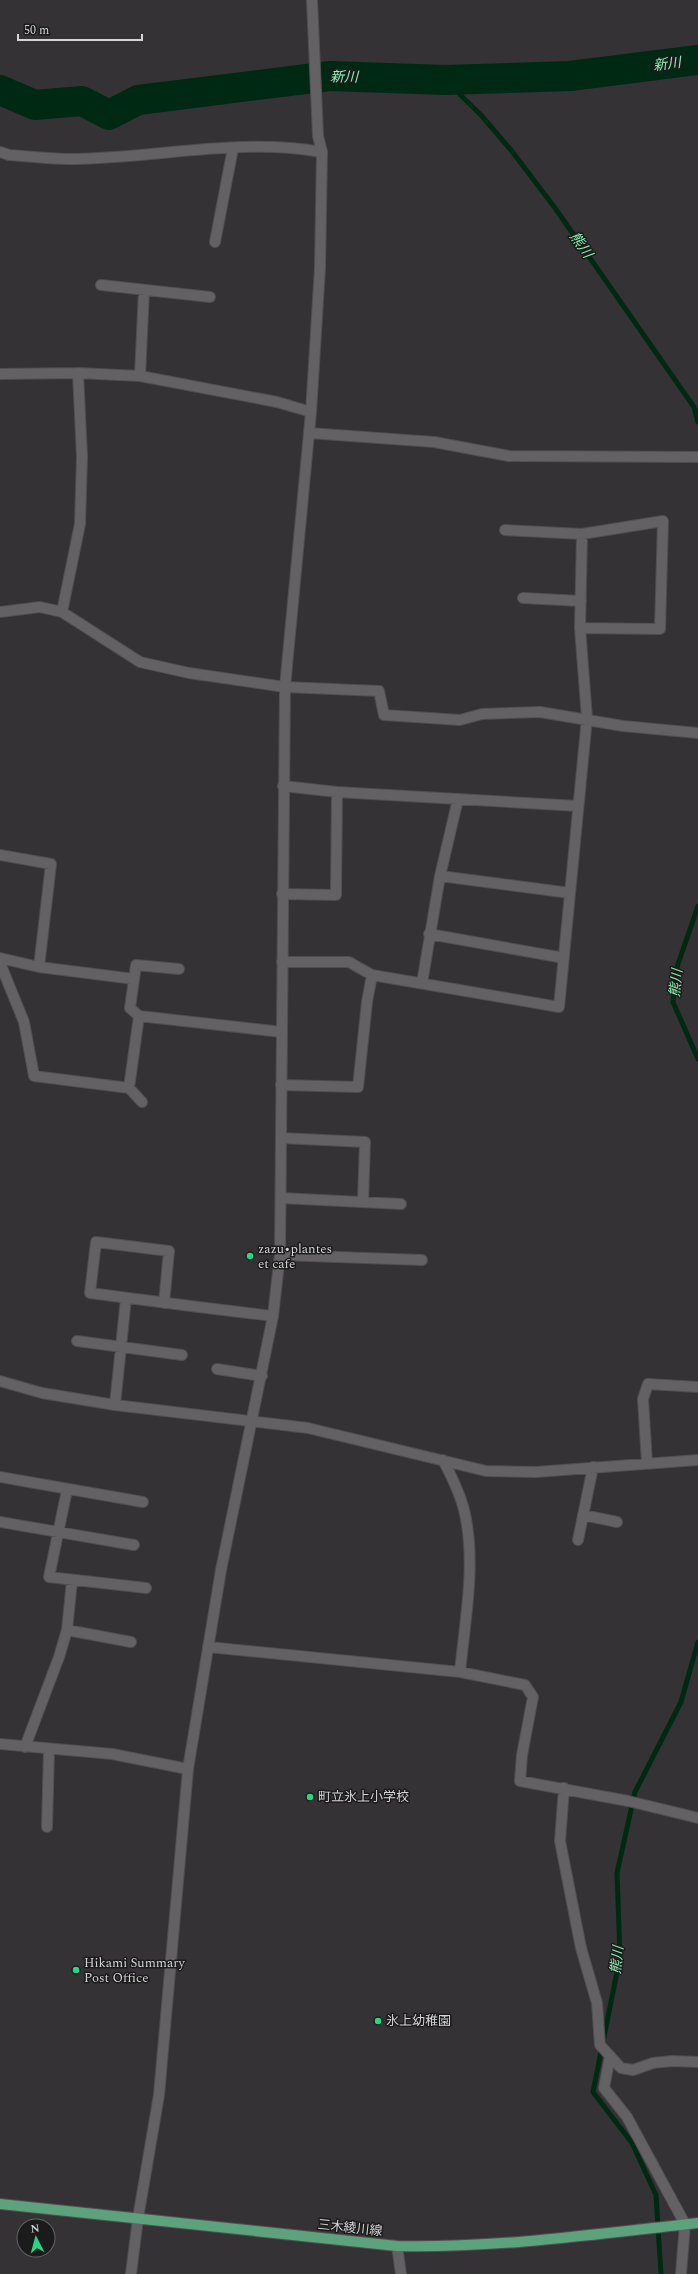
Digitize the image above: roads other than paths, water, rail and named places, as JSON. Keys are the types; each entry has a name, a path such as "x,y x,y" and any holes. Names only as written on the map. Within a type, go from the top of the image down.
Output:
{"main road":[{"name":"三木綾川線","path":"0,2204 397,2246 451,2247 543,2240 698,2223"}],"street":[{"path":"130,2274 159,2095 188,1769 208,1647 273,1316 280,1255 285,686 311,412 320,268 322,152 318,136 312,0"},
{"path":"0,152 66,159 233,148 291,147 322,152"},
{"path":"215,242 233,148"},
{"path":"101,286 210,297"},
{"path":"140,376 144,290"},
{"path":"0,374 78,373 140,376 277,402 311,412"},
{"path":"62,612 80,524 82,457 78,373"},
{"path":"309,433 434,442 509,456 698,457"},
{"path":"505,530 582,534 663,521 660,629 580,628"},
{"path":"282,962 349,962 372,975 559,1007 587,718 580,628 582,534"},
{"path":"523,598 581,601"},
{"path":"0,612 40,607 62,612 140,662 189,673 285,686 379,691 384,715 460,720 482,714 540,712 587,718 623,726 698,733"},
{"path":"283,786 337,792 578,806"},
{"path":"282,894 336,895 337,792"},
{"path":"422,983 429,934 440,876 458,799"},
{"path":"0,855 51,864 40,967"},
{"path":"440,876 570,893"},
{"path":"429,934 564,958"},
{"path":"0,958 40,967 134,979"},
{"path":"0,963 24,1022 34,1076 129,1088 142,1102"},
{"path":"179,969 136,965 130,1008 139,1016 282,1032"},
{"path":"281,1085 358,1087 367,1002 372,975"},
{"path":"129,1088 139,1016"},
{"path":"281,1138 365,1142 363,1202"},
{"path":"281,1198 401,1204"},
{"path":"164,1303 169,1251 96,1242 90,1293 164,1303 273,1316"},
{"path":"280,1255 422,1260"},
{"path":"116,1405 126,1298"},
{"path":"78,1341 121,1348 182,1355"},
{"path":"217,1369 262,1376"},
{"path":"0,1381 42,1393 116,1405 252,1420 308,1428 486,1471 536,1472 698,1460"},
{"path":"647,1463 644,1399 648,1384 698,1387"},
{"path":"443,1460 454,1480 465,1513 469,1541 470,1570 460,1672"},
{"path":"578,1540 593,1467"},
{"path":"0,1478 143,1502"},
{"path":"66,1490 48,1577 72,1581 146,1588"},
{"path":"583,1515 618,1522"},
{"path":"0,1522 134,1545"},
{"path":"25,1747 59,1657 67,1630 72,1581"},
{"path":"67,1630 131,1642"},
{"path":"208,1647 460,1672 525,1685 533,1697 522,1755 520,1781 639,1803 698,1818"},
{"path":"0,1744 49,1750 112,1754 188,1769"},
{"path":"46,1828 49,1750"},
{"path":"564,1788 560,1841 581,1948 597,2003 600,2045 621,2068 633,2070 659,2062 698,2062"},
{"path":"610,2056 604,2088 627,2117 685,2224 681,2274"},
{"path":"397,2246 402,2274"}],"waterway":[{"name":"新川","path":"0,90 35,105 82,101 109,115 138,100 330,76 445,80 570,76 698,60"},
{"name":"熊川","path":"445,80 481,115 511,150 555,208 694,407 698,422"},
{"name":"熊川","path":"698,906 677,967 673,1002 698,1059"},
{"name":"熊川","path":"661,2274 656,2195 632,2143 593,2092 620,1957 617,1873 635,1792 681,1702 698,1642"}],"place":[{"name":"zazu•plantes et cafe","path":"250,1256"},
{"name":"町立氷上小学校","path":"310,1797"},
{"name":"Hikami Summary Post Office","path":"76,1970"},
{"name":"氷上幼稚園","path":"378,2021"}]}
